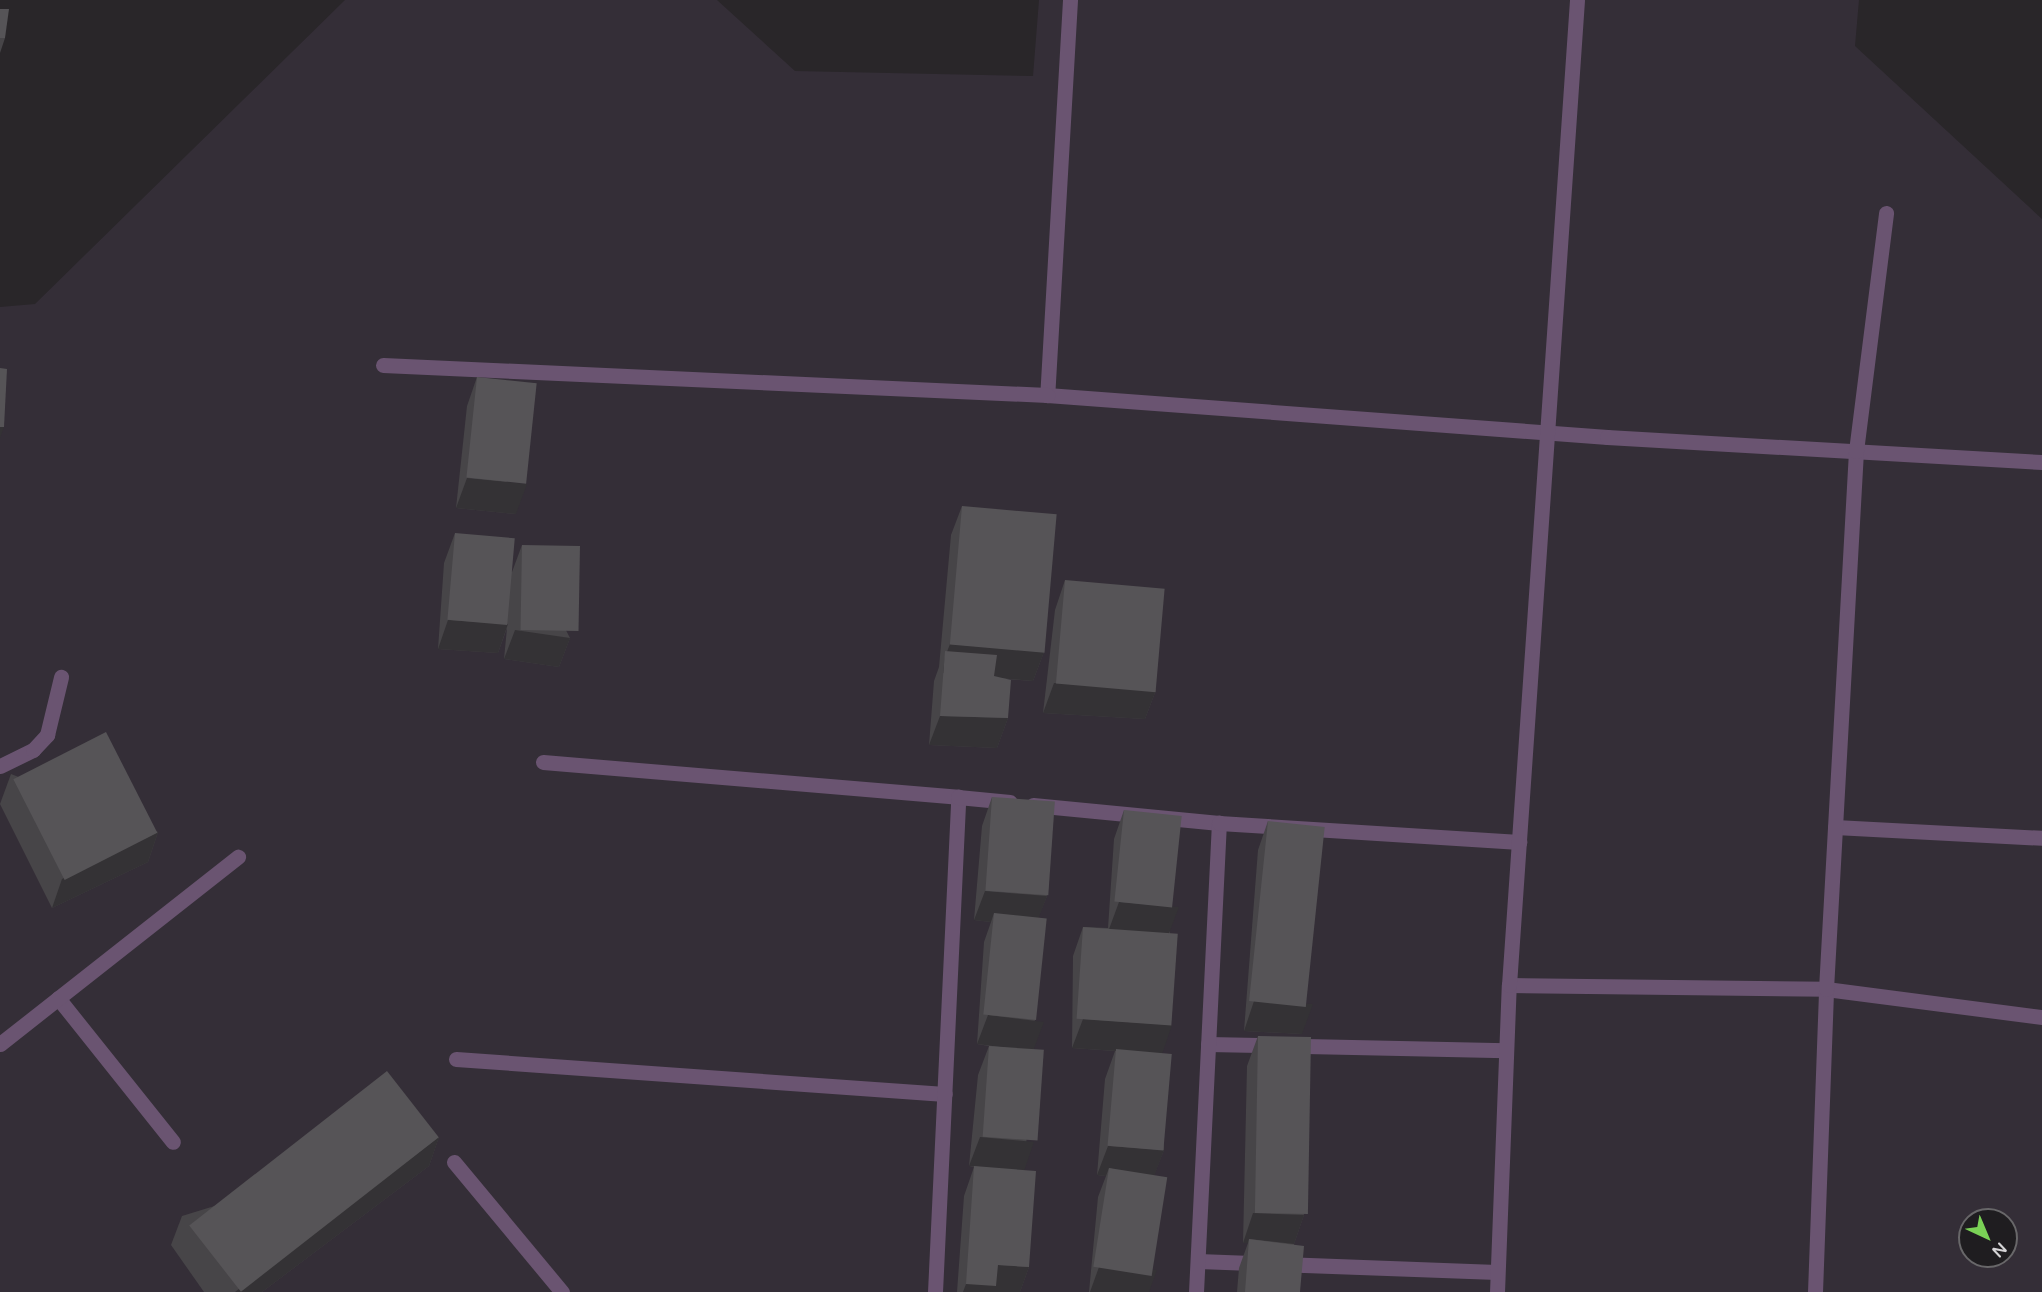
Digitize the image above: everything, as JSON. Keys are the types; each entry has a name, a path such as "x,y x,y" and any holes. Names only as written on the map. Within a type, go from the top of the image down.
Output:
{"lane":[{"path":"1047,395 1070,0"},
{"path":"1497,1292 1509,985 1577,0"},
{"path":"1815,1292 1826,989 1856,451 1886,213"},
{"path":"383,365 1047,395 1546,432 2042,462"},
{"path":"0,766 33,750 47,735 61,677"},
{"path":"543,762 958,797 1219,823 1519,842"},
{"path":"935,1292 958,797"},
{"path":"1196,1292 1219,823"},
{"path":"1835,827 2042,837"},
{"path":"0,1044 238,857"},
{"path":"1509,985 1826,989 2042,1017"},
{"path":"58,998 173,1143"},
{"path":"1208,1044 1506,1050"},
{"path":"456,1059 945,1094"},
{"path":"454,1162 562,1292"},
{"path":"1198,1261 1497,1272"}],"shaded area":[{"path":"345,0 717,0 795,71 1033,76 1039,0 1859,0 1855,46 2042,219 2042,1292 0,1292 0,307 35,304"}],"building":[{"path":"0,9 9,9 5,38 0,38"},
{"path":"0,368 7,369 4,427 0,427"},
{"path":"477,377 537,383 526,484 466,477"},
{"path":"962,506 1057,514 1045,653 950,644"},
{"path":"455,533 515,538 507,625 447,620"},
{"path":"522,545 580,546 579,631 521,630"},
{"path":"1065,580 1165,589 1156,692 1056,684"},
{"path":"945,651 997,655 994,676 1011,680 1008,718 940,716"},
{"path":"106,732 157,833 65,880 13,779"},
{"path":"992,797 1055,801 1048,895 985,891"},
{"path":"1124,810 1182,816 1172,908 1114,901"},
{"path":"1268,821 1325,827 1306,1007 1249,1001"},
{"path":"994,913 1047,919 1036,1020 983,1014"},
{"path":"1083,927 1178,934 1171,1025 1077,1019"},
{"path":"1258,1036 1311,1037 1308,1214 1255,1213"},
{"path":"989,1046 1044,1050 1038,1141 983,1137"},
{"path":"1116,1049 1172,1054 1163,1151 1108,1146"},
{"path":"387,1071 439,1137 241,1292 189,1226"},
{"path":"974,1166 1036,1171 1029,1267 998,1265 996,1286 966,1284"},
{"path":"1109,1168 1167,1177 1152,1276 1093,1267"},
{"path":"1249,1239 1304,1246 1300,1292 1245,1292"}]}
